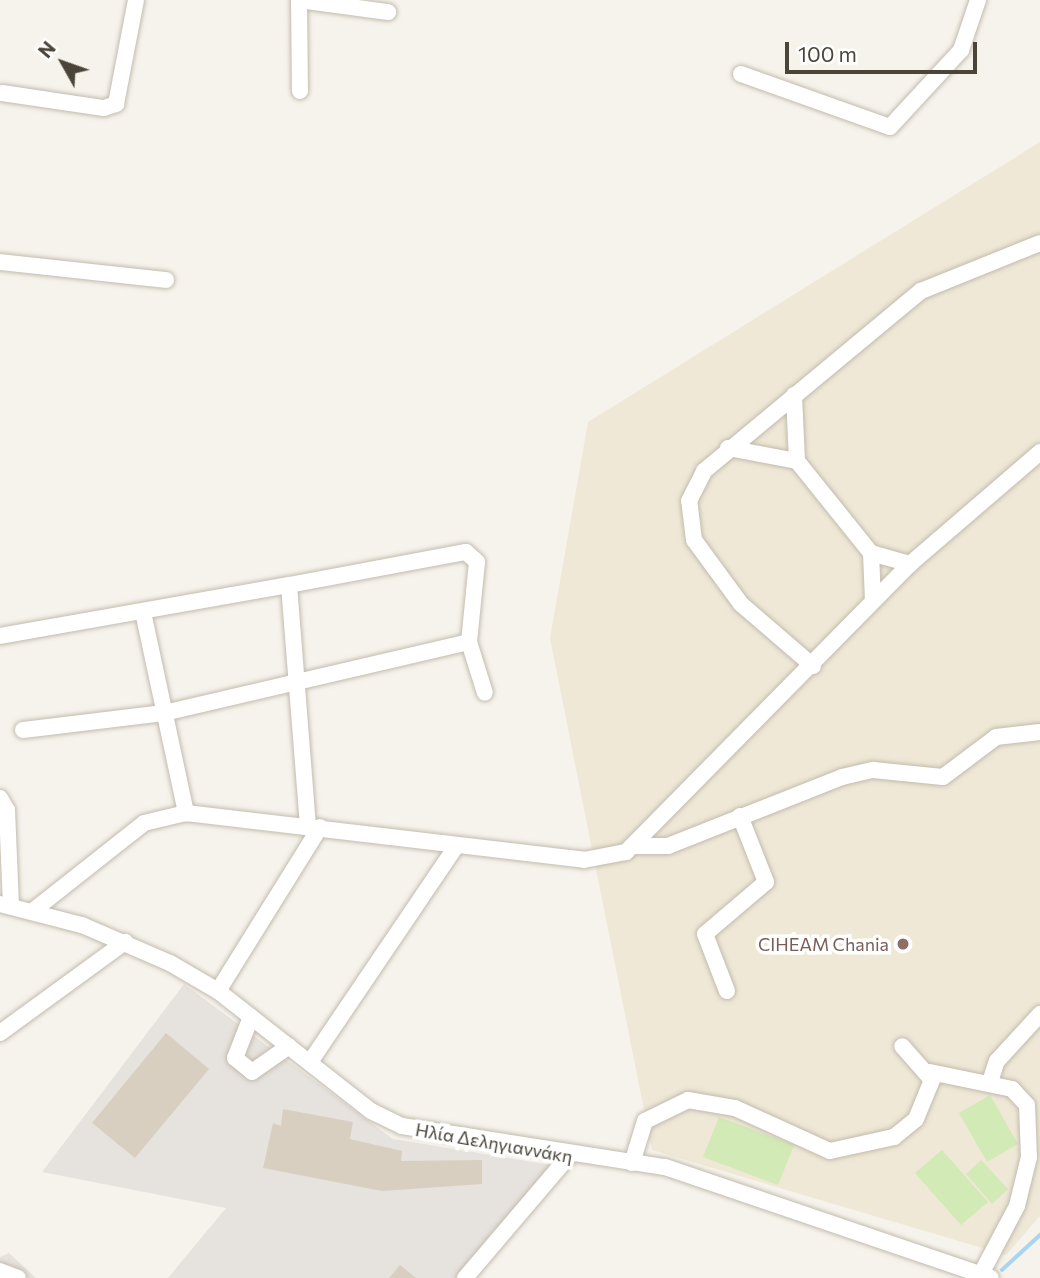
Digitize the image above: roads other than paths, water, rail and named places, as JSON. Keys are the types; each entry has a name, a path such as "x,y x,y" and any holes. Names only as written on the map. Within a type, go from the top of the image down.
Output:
{"street":[{"path":"2,93 104,108 116,104 136,0"},
{"path":"300,91 299,0 388,12"},
{"path":"741,74 890,127 961,50 978,0"},
{"path":"813,666 741,604 694,540 689,500 704,471 921,290 1040,243"},
{"path":"0,262 166,280"},
{"path":"794,395 797,461 871,553 910,564"},
{"path":"728,449 797,461"},
{"path":"635,846 910,564 1040,452"},
{"path":"0,636 466,552 477,562 469,642 485,693"},
{"path":"871,553 873,601"},
{"path":"218,992 314,826 289,585"},
{"path":"143,612 186,814"},
{"path":"23,730 163,713 469,642"},
{"path":"34,910 144,823 186,814 314,826 456,846 584,860 635,846 668,846 740,816 873,770 943,777 996,737 1040,732"},
{"path":"0,798 6,810 6,905"},
{"path":"727,991 705,934 766,882 740,816"},
{"path":"310,1062 456,846"},
{"name":"Ηλία Δεληγιαννάκη","path":"6,905 34,910 125,942 218,992 371,1111 402,1126 568,1157 665,1167 986,1276"},
{"path":"0,1033 125,942"},
{"path":"990,1082 997,1061 1040,1014"},
{"path":"251,1017 235,1058 252,1072 289,1046"},
{"path":"902,1046 930,1072 990,1082 1012,1089 1027,1105 1029,1157 1017,1206 986,1276"},
{"path":"632,1163 645,1121 688,1100 735,1108 822,1149 879,1142 916,1119 930,1089 930,1072"},
{"path":"465,1278 568,1157"},
{"path":"0,1271 18,1278"}],"waterway":[{"path":"1002,1270 1040,1235"}],"place":[{"name":"CIHEAM Chania","path":"903,944"}]}
